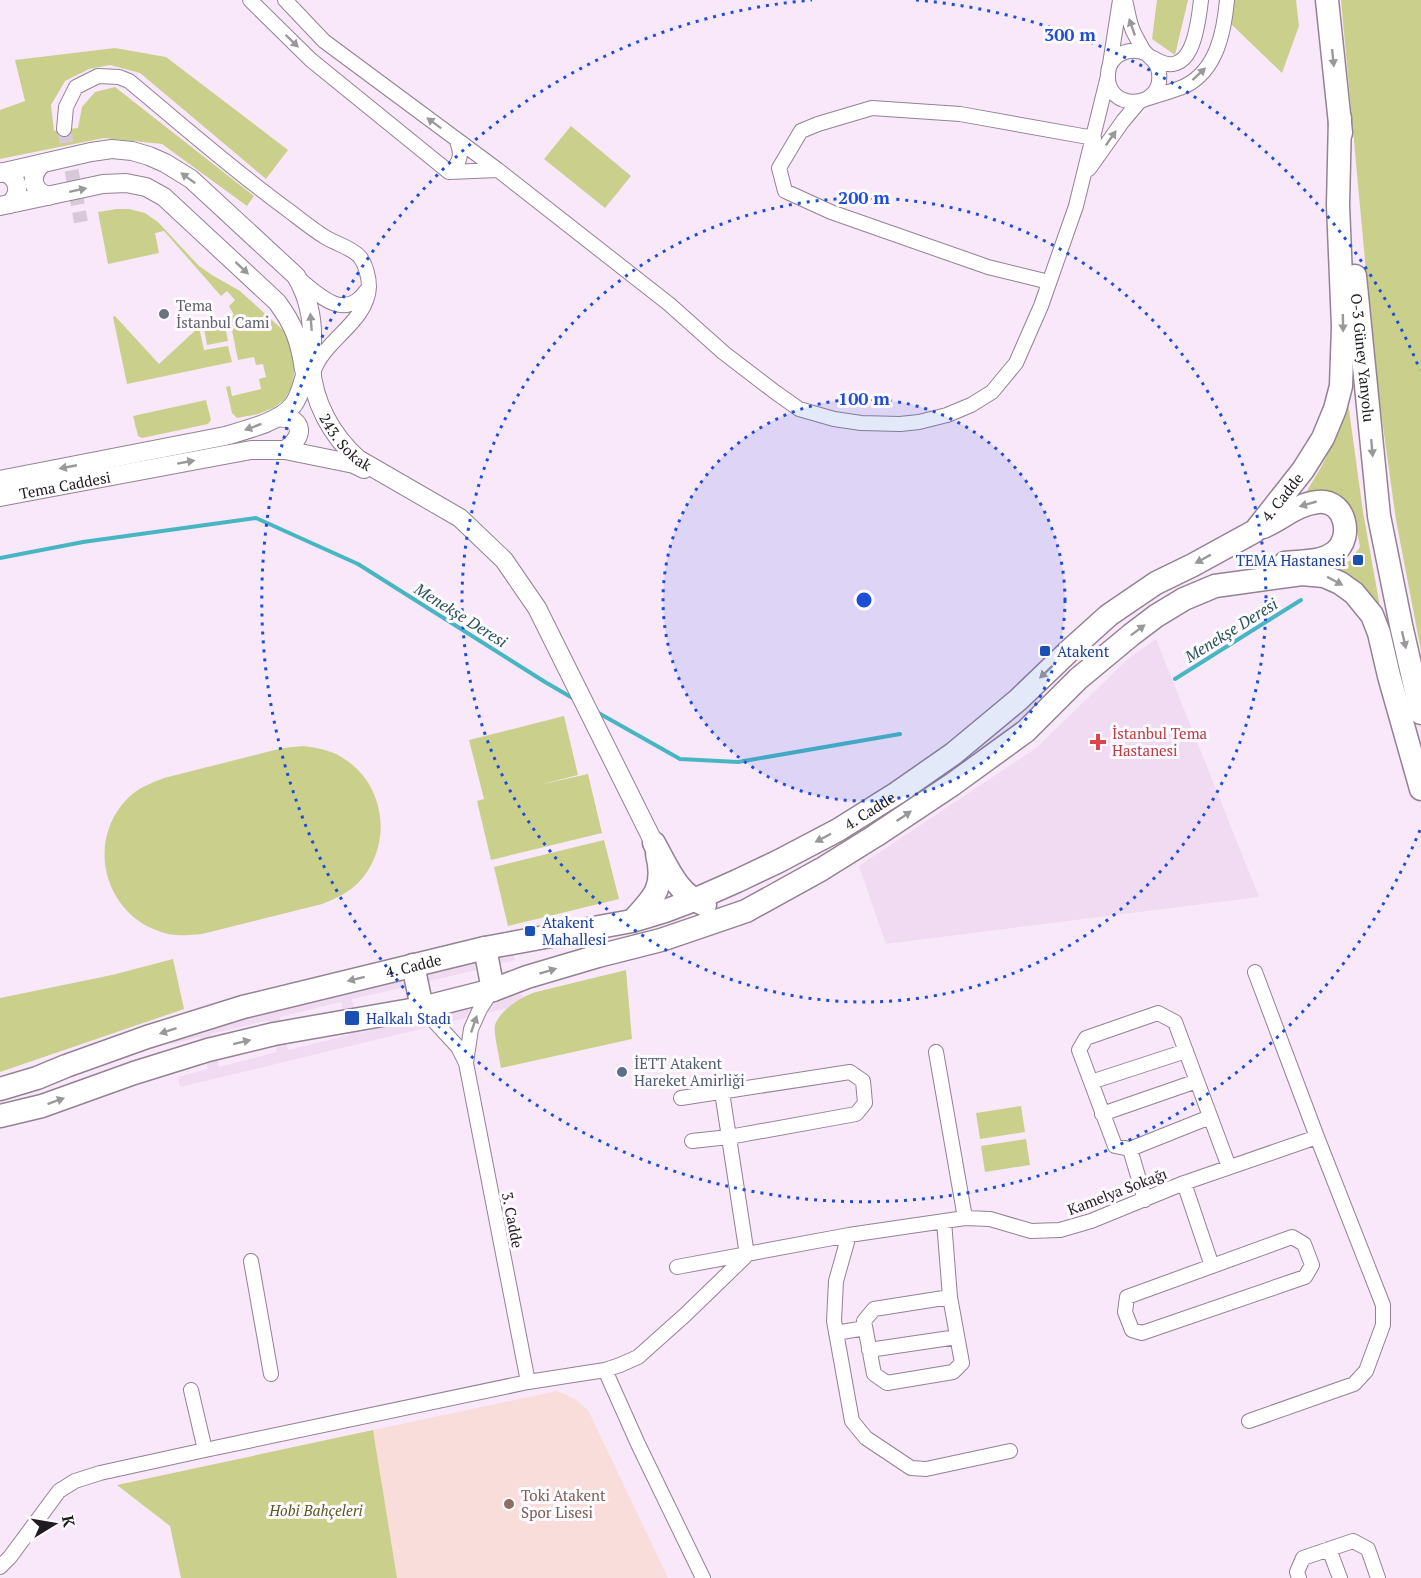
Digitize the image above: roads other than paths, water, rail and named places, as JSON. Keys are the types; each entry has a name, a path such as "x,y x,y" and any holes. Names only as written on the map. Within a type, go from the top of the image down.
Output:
{"main road":[{"name":"O-3 Güney Yanyolu","path":"1327,0 1379,516 1421,713"},
{"name":"4. Cadde","path":"0,1089 37,1078 147,1037 243,1007 484,948 632,921 694,900 779,861 838,830 897,794 953,754 983,730 1109,615 1156,583 1255,531 1303,470 1323,438 1335,409 1341,386 1343,326 1338,205 1340,118"},
{"path":"1215,586 1260,569 1324,558 1335,552 1343,542 1346,530 1343,518 1336,507 1326,501 1320,501 1301,506 1255,531"},
{"name":"4. Cadde","path":"0,1116 42,1106 134,1073 208,1050 274,1034 422,1008 493,990 527,977 661,940 746,911 822,869 953,784 1026,731 1078,679 1139,628 1184,599 1215,586 1302,574 1324,576 1354,593 1372,615 1379,633 1421,789"},
{"path":"654,843 681,874 697,881 718,883 737,881"},
{"path":"654,843 679,886 694,900 714,909 746,911"},
{"path":"632,921 652,900 660,883 659,864 654,843"},
{"path":"484,948 493,990"},
{"path":"413,965 422,1008"}],"street":[{"path":"250,0 311,60 449,172 498,170"},
{"path":"285,0 324,41 498,170 669,304 724,353 799,409 834,419 880,423 919,422 947,415 971,405 992,392 1017,363 1041,306 1076,206 1109,70 1120,0"},
{"path":"1084,176 1123,121 1143,100 1153,94 1160,80 1157,64 1133,32 1125,0"},
{"path":"1201,0 1190,52 1184,60 1177,64 1163,64 1138,50 1130,50 1115,57 1109,70 1112,90 1117,96 1131,102 1143,100 1185,86 1202,75 1220,42 1225,24 1227,0"},
{"path":"0,480 225,436 279,417 292,407 319,357 353,321 366,302 369,286 366,267 360,257 349,248 327,238 268,196 129,81 119,77 98,76 76,87 66,107 64,129"},
{"path":"1049,282 988,267 831,212 786,191 779,168 801,131 872,108 960,114 1094,138"},
{"path":"449,172 460,158 461,150 456,139"},
{"name":"243. Sokak","path":"1,172 91,152 112,149 132,151 157,160 191,179 296,276 304,290 310,314 312,340 308,376 330,426 345,448 358,459 460,518 504,560 537,608 654,843"},
{"path":"42,164 35,172 34,182 39,191 48,196"},
{"path":"1,172 12,177 17,185 16,196 4,205"},
{"name":"243. Sokak","path":"4,205 103,184 126,183 146,188 164,197 277,302 287,316 296,332 318,418 328,438 339,452 354,464"},
{"path":"296,276 327,301 337,305 355,303 369,286"},
{"path":"279,417 295,422 298,429 298,436 294,443 285,450"},
{"name":"Tema Caddesi","path":"0,497 250,450 285,450 354,464"},
{"path":"354,464 404,487"},
{"path":"1249,1421 1354,1384 1366,1371 1383,1325 1383,1305 1255,972"},
{"path":"466,1063 471,1029 480,1009 493,990"},
{"path":"422,1008 458,1047 466,1063"},
{"path":"1210,1117 1130,1149 1114,1146 1079,1050 1086,1038 1158,1012 1175,1022 1229,1167"},
{"path":"1091,1082 1186,1051"},
{"path":"936,1052 965,1218"},
{"name":"3. Cadde","path":"466,1063 528,1382"},
{"path":"681,1098 850,1072 863,1081 865,1103 856,1114 729,1137 692,1141"},
{"path":"1102,1113 1197,1081"},
{"path":"1,1578 3,1564 59,1491 75,1481 100,1473 205,1450 528,1382 605,1370 638,1357 747,1255 722,1092"},
{"name":"Kamelya Sokağı","path":"677,1267 849,1235 965,1218 990,1219 1031,1231 1060,1230 1090,1221 1184,1183 1317,1137"},
{"path":"1130,1149 1145,1200"},
{"path":"1184,1183 1212,1266"},
{"path":"944,1221 950,1297 962,1363 952,1372 887,1383 874,1374 864,1321 874,1309 950,1297"},
{"path":"849,1235 836,1281 834,1321 852,1421 866,1438 911,1468 926,1469 1010,1451"},
{"path":"1292,1238 1304,1244 1312,1265 1305,1277 1142,1333 1132,1329 1125,1312 1127,1297 1212,1266 1292,1238"},
{"path":"251,1261 271,1374"},
{"path":"836,1333 865,1328"},
{"path":"869,1350 957,1337"},
{"path":"605,1370 703,1578"},
{"path":"191,1390 205,1450"},
{"path":"1299,1578 1297,1572 1303,1558 1353,1541 1368,1549 1378,1578"},
{"path":"1329,1549 1340,1578"}],"waterway":[{"name":"Menekşe Deresi","path":"0,558 83,542 256,518 358,564 576,700"},
{"name":"Menekşe Deresi","path":"1175,679 1301,600"},
{"name":"Menekşe Deresi","path":"595,711 680,759 738,762 900,734"}],"tunnel":[{"path":"64,129 81,222"}],"place":[{"name":"Tema İstanbul Cami","path":"164,314"},
{"name":"TEMA Hastanesi","path":"1358,560"},
{"name":"Atakent","path":"1045,651"},
{"name":"İstanbul Tema Hastanesi","path":"1098,742"},
{"name":"Atakent Mahallesi","path":"530,931"},
{"name":"Halkalı Stadı","path":"352,1018"},
{"name":"İETT Atakent Hareket Amirliği","path":"622,1072"},
{"name":"Toki Atakent Spor Lisesi","path":"509,1504"}],"park label":[{"name":"Hobi Bahçeleri","path":"316,1510"}]}
